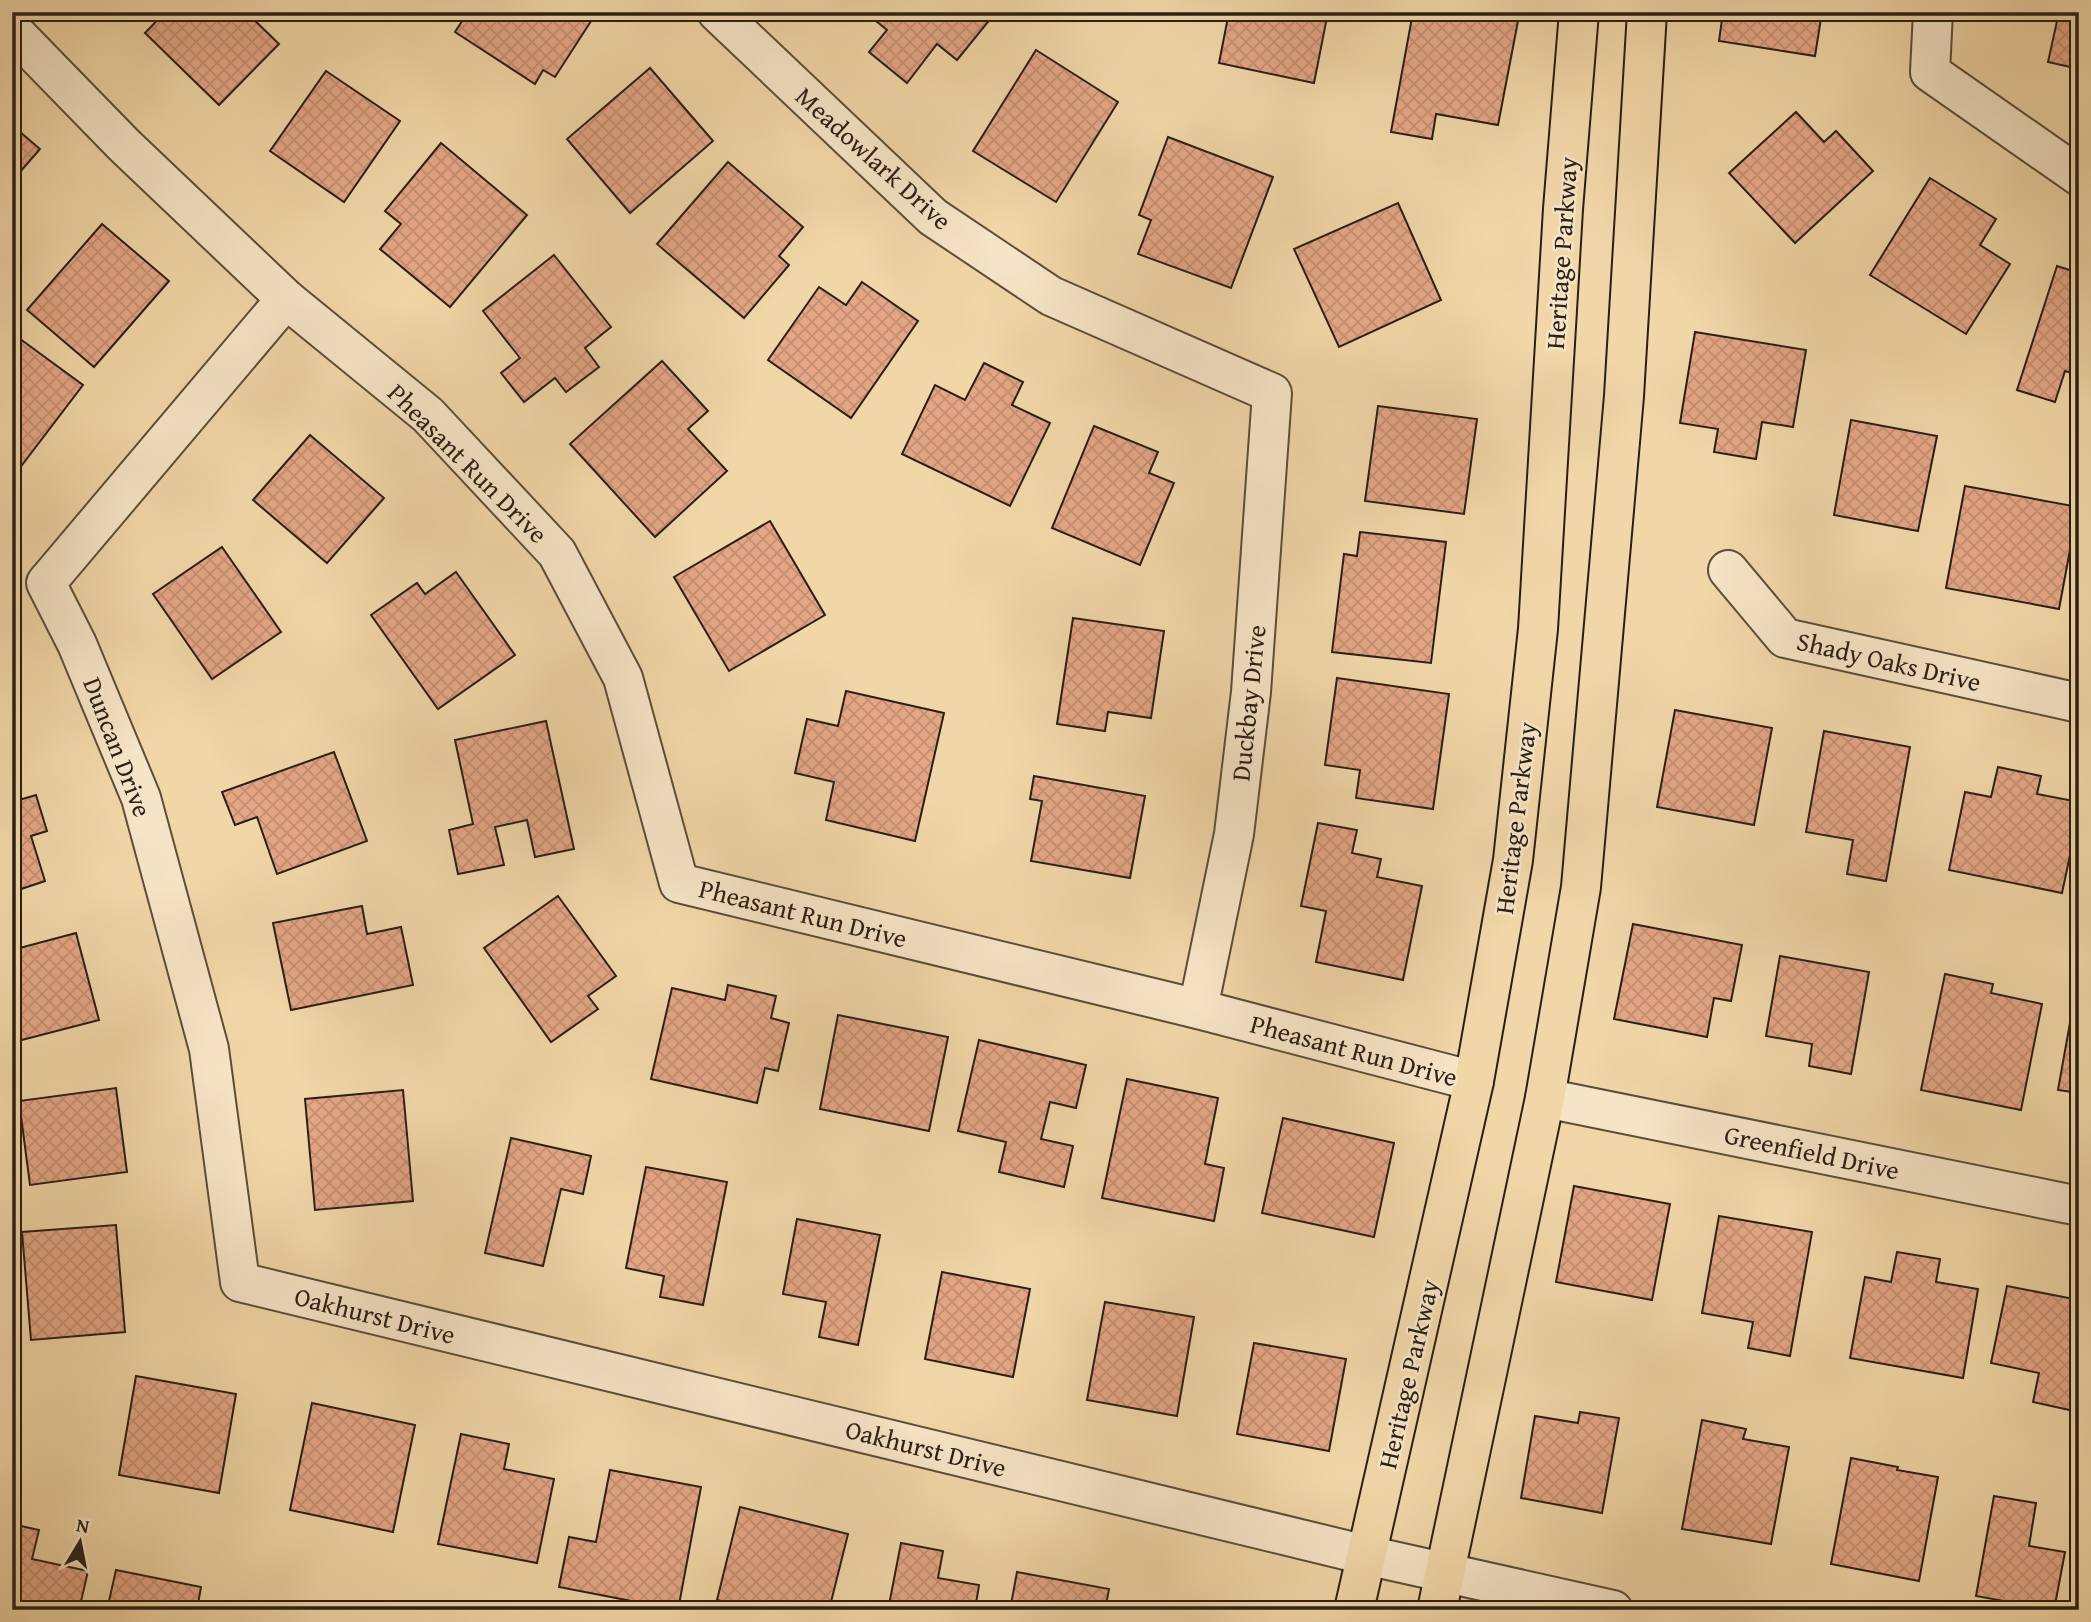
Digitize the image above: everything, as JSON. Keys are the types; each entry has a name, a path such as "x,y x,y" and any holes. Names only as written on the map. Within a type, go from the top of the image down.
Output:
{"main road":[{"name":"Heritage Parkway","path":"1354,1610 1474,1081 1513,860 1538,629 1563,209 1579,12"},
{"path":"1437,1610 1545,1098 1581,887 1624,396 1647,12"}],"street":[{"name":"Meadowlark Drive","path":"718,12 933,217 1051,296 1272,393"},
{"path":"1933,12 1930,72 2079,176"},
{"name":"Pheasant Run Drive","path":"12,30 124,145 286,299 428,415 557,552 623,678 679,883 1198,1009 1474,1081"},
{"name":"Duncan Drive","path":"240,1282 209,1049 141,798 78,644 46,583 286,299"},
{"name":"Duckbay Drive","path":"1198,1009 1234,834 1251,692 1272,393"},
{"name":"Shady Oaks Drive","path":"1728,570 1785,638 2079,703"},
{"name":"Greenfield Drive","path":"1545,1098 2079,1206"},
{"name":"Oakhurst Drive","path":"240,1282 1366,1555 1613,1610"}],"building":[{"path":"165,12 246,12 279,44 219,105 145,33"},
{"path":"468,12 584,12 593,18 555,77 543,70 535,84 455,32"},
{"path":"865,12 996,12 957,60 937,44 907,83 869,52 887,30"},
{"path":"1229,12 1328,12 1314,83 1219,63"},
{"path":"1413,12 1468,12 1518,21 1498,125 1436,114 1432,139 1391,132"},
{"path":"1723,12 1822,12 1815,56 1719,41"},
{"path":"2059,12 2079,12 2079,69 2048,62"},
{"path":"1036,50 1118,102 1056,202 973,151"},
{"path":"650,68 713,141 630,213 567,139"},
{"path":"326,71 400,121 344,202 270,151"},
{"path":"1796,112 1824,142 1836,131 1873,171 1795,243 1729,173"},
{"path":"12,125 40,149 12,181"},
{"path":"1168,137 1273,177 1231,288 1138,254 1151,220 1139,215"},
{"path":"441,143 527,215 450,307 380,249 401,224 385,211"},
{"path":"728,162 803,227 779,256 789,265 744,318 657,244"},
{"path":"1930,178 1996,219 1980,245 2010,264 1966,334 1870,275"},
{"path":"1398,203 1441,300 1339,347 1294,249"},
{"path":"102,224 169,281 94,367 27,310"},
{"path":"554,255 611,327 585,348 599,367 566,392 555,378 524,402 501,373 520,358 483,311"},
{"path":"2057,266 2079,273 2079,375 2065,371 2055,402 2017,390"},
{"path":"862,282 918,321 851,418 768,360 819,287 846,305"},
{"path":"1695,332 1806,350 1793,427 1762,422 1756,459 1714,452 1718,429 1680,423"},
{"path":"12,333 83,385 22,465 12,457"},
{"path":"662,361 708,411 688,429 727,471 655,537 570,444"},
{"path":"984,363 1023,382 1012,405 1050,423 1010,506 902,454 935,385 965,400"},
{"path":"1378,406 1477,419 1464,514 1365,501"},
{"path":"1851,420 1937,436 1918,531 1834,515"},
{"path":"1094,426 1158,452 1149,473 1174,483 1140,565 1052,528"},
{"path":"310,435 384,498 327,563 253,500"},
{"path":"1965,486 2078,507 2059,609 1946,588"},
{"path":"770,521 825,615 729,671 674,577"},
{"path":"1360,532 1446,542 1431,663 1332,652 1344,554 1357,556"},
{"path":"222,547 281,632 212,679 153,594"},
{"path":"456,572 515,655 438,709 371,615 417,583 425,594"},
{"path":"1073,618 1164,631 1151,718 1108,712 1105,731 1057,724"},
{"path":"1337,678 1449,694 1433,809 1356,798 1360,770 1325,765"},
{"path":"846,691 944,713 915,841 826,820 834,782 795,773 807,719 838,726"},
{"path":"1675,710 1772,728 1754,825 1657,807"},
{"path":"546,721 574,849 535,857 527,820 495,827 504,865 458,874 449,830 473,824 455,740"},
{"path":"1824,731 1910,747 1886,881 1847,874 1853,840 1806,832"},
{"path":"334,752 367,841 277,874 257,817 235,825 222,792"},
{"path":"1998,767 2041,776 2037,794 2079,802 2062,893 1949,870 1965,792 1991,797"},
{"path":"1034,776 1145,796 1130,878 1031,861 1042,801 1030,799"},
{"path":"36,795 47,831 31,836 45,881 12,892 12,802"},
{"path":"1318,823 1357,830 1352,853 1381,859 1377,877 1422,886 1403,980 1316,962 1326,911 1301,906"},
{"path":"558,896 616,976 588,996 598,1009 551,1042 484,948"},
{"path":"362,906 367,934 401,927 413,985 291,1010 273,923"},
{"path":"1633,924 1742,945 1731,1001 1714,998 1707,1037 1614,1019"},
{"path":"76,933 99,1020 14,1042 12,950"},
{"path":"1780,956 1869,972 1851,1074 1809,1066 1812,1044 1766,1036"},
{"path":"1945,974 1993,984 1991,993 2042,1004 2021,1110 1921,1090"},
{"path":"728,985 776,996 771,1018 789,1023 778,1071 765,1068 757,1103 651,1079 672,988 725,1000"},
{"path":"2073,1006 2079,1007 2079,1093 2058,1090"},
{"path":"838,1015 948,1037 929,1131 820,1109"},
{"path":"979,1040 1086,1065 1076,1108 1050,1102 1041,1139 1073,1146 1064,1187 999,1172 1006,1142 958,1131"},
{"path":"1127,1079 1218,1098 1205,1164 1224,1168 1214,1221 1102,1198"},
{"path":"116,1088 127,1172 30,1185 19,1101"},
{"path":"403,1090 413,1201 315,1210 305,1099"},
{"path":"1283,1118 1394,1143 1374,1237 1262,1213"},
{"path":"511,1138 591,1156 583,1194 561,1189 543,1266 485,1253"},
{"path":"646,1167 727,1182 703,1305 660,1297 664,1276 626,1268"},
{"path":"1574,1186 1670,1204 1652,1300 1556,1282"},
{"path":"1719,1216 1812,1232 1790,1356 1748,1348 1753,1322 1702,1313"},
{"path":"797,1219 880,1235 858,1345 819,1337 826,1302 783,1294"},
{"path":"116,1225 125,1332 31,1340 22,1232"},
{"path":"1897,1252 1940,1259 1936,1282 1978,1289 1963,1378 1850,1358 1865,1277 1891,1282"},
{"path":"942,1272 1030,1289 1013,1377 925,1359"},
{"path":"2007,1286 2079,1300 2079,1388 2074,1411 2033,1402 2039,1373 1991,1363"},
{"path":"1105,1302 1194,1317 1177,1416 1087,1400"},
{"path":"1254,1343 1346,1359 1329,1451 1237,1434"},
{"path":"136,1376 236,1394 219,1493 119,1475"},
{"path":"312,1403 415,1425 393,1532 290,1510"},
{"path":"1580,1412 1619,1418 1602,1513 1521,1498 1535,1416 1578,1423"},
{"path":"1702,1420 1746,1429 1743,1439 1789,1447 1771,1544 1682,1529"},
{"path":"461,1434 509,1444 504,1469 554,1479 537,1563 438,1544"},
{"path":"1851,1458 1938,1477 1919,1581 1831,1564"},
{"path":"610,1470 701,1487 678,1610 559,1587 569,1537 596,1542"},
{"path":"1994,1496 2036,1503 2029,1546 2065,1552 2054,1610 1976,1596"},
{"path":"740,1507 848,1534 829,1610 758,1610 717,1600"},
{"path":"12,1524 39,1530 32,1559 88,1571 79,1610 12,1610"},
{"path":"901,1543 943,1551 938,1578 979,1585 975,1610 888,1610"},
{"path":"116,1570 201,1587 197,1610 107,1610"},
{"path":"1017,1572 1109,1589 1105,1610 1010,1610"}]}
